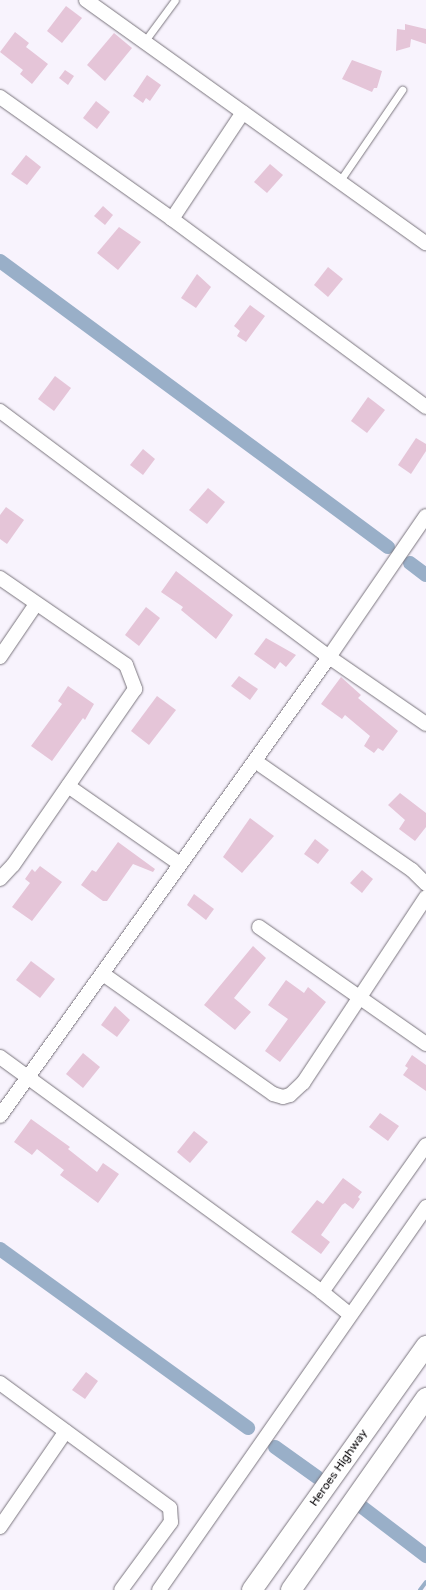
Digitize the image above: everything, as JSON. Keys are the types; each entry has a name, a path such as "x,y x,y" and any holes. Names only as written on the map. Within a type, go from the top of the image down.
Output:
{"main road":[{"name":"Heroes Highway","path":"252,1590 426,1346"},
{"path":"291,1590 426,1398"}],"street":[{"path":"86,0 426,243"},
{"path":"0,97 172,219 426,407"},
{"path":"172,219 243,112"},
{"path":"0,411 329,657 426,724"},
{"path":"0,1116 329,657 426,516"},
{"path":"0,578 126,665 135,689 13,865 0,879"},
{"path":"0,657 36,604"},
{"path":"255,761 412,870 426,884"},
{"path":"68,786 180,864"},
{"path":"103,974 273,1094 283,1097 290,1095 303,1083 426,897"},
{"path":"259,927 426,1044"},
{"path":"0,1057 322,1292 350,1315"},
{"path":"322,1292 426,1145"},
{"path":"159,1590 426,1207"},
{"path":"0,1384 170,1508 171,1522 121,1590"},
{"path":"0,1527 66,1432"}],"lane":[{"path":"144,42 175,0"},
{"path":"339,182 402,90"}],"building":[{"path":"66,6 82,18 62,43 47,31"},
{"path":"405,24 426,29 426,44 411,39 410,47 396,51 397,29 405,30"},
{"path":"15,32 29,43 26,47 48,64 32,84 20,74 23,70 0,52"},
{"path":"114,33 132,48 105,81 87,65"},
{"path":"352,60 382,71 377,88 374,88 372,92 342,79"},
{"path":"65,70 74,76 68,85 59,78"},
{"path":"147,75 161,85 150,101 146,98 143,103 133,96"},
{"path":"96,101 110,112 97,129 83,118"},
{"path":"26,155 41,167 27,185 11,174"},
{"path":"270,164 283,175 267,193 254,182"},
{"path":"103,206 113,215 105,225 94,216"},
{"path":"119,227 141,242 118,270 97,253"},
{"path":"328,267 343,279 328,297 314,285"},
{"path":"197,274 211,287 196,308 181,298"},
{"path":"250,305 265,316 246,342 237,336 240,331 234,326"},
{"path":"55,376 71,388 54,411 38,399"},
{"path":"368,397 385,410 367,433 351,421"},
{"path":"416,438 426,444 426,451 411,474 398,465"},
{"path":"143,449 155,459 143,475 130,465"},
{"path":"208,488 225,502 207,524 189,510"},
{"path":"6,507 24,520 7,544 0,539 0,515"},
{"path":"176,571 233,615 216,639 181,610 183,607 161,592"},
{"path":"146,607 160,618 139,646 125,635"},
{"path":"266,638 296,655 286,667 280,662 275,669 254,654"},
{"path":"239,676 258,689 250,700 231,686"},
{"path":"341,677 361,695 358,698 398,731 383,751 378,748 374,753 364,746 370,736 345,715 342,719 321,704"},
{"path":"68,686 94,704 85,720 83,718 52,761 31,746 62,704 58,701"},
{"path":"157,696 176,710 149,745 131,731"},
{"path":"400,793 426,813 426,827 415,841 399,829 405,820 388,805"},
{"path":"250,818 274,836 242,873 223,857"},
{"path":"315,839 329,850 318,864 304,854"},
{"path":"118,842 155,869 153,872 133,864 107,901 103,901 81,885 92,870 96,872"},
{"path":"40,866 62,882 32,921 12,907 30,883 25,879 32,869 35,872"},
{"path":"362,870 373,879 362,893 350,883"},
{"path":"194,894 214,909 206,920 187,905"},
{"path":"253,946 266,958 234,998 251,1012 235,1030 204,1005"},
{"path":"31,961 55,979 40,998 16,980"},
{"path":"286,980 304,993 308,987 326,1002 280,1062 265,1051 288,1019 268,1005"},
{"path":"115,1006 130,1020 117,1037 101,1025"},
{"path":"83,1053 100,1067 83,1088 66,1074"},
{"path":"412,1055 426,1065 426,1091 403,1075 408,1068 405,1066"},
{"path":"380,1113 399,1126 388,1141 369,1127"},
{"path":"31,1119 70,1147 68,1149 97,1172 103,1163 119,1174 98,1203 60,1175 64,1170 37,1149 32,1155 14,1142"},
{"path":"194,1131 208,1142 190,1163 177,1152"},
{"path":"343,1178 362,1192 358,1197 360,1199 353,1209 345,1203 342,1205 321,1235 330,1242 321,1254 291,1232 317,1200 323,1204"},
{"path":"86,1372 98,1381 85,1399 72,1390"}],"waterway":[{"path":"0,261 388,547"},
{"path":"410,563 426,575"},
{"path":"0,1249 248,1428"},
{"path":"275,1447 317,1477"},
{"path":"362,1507 426,1556"},
{"path":"420,1590 426,1582"}]}
